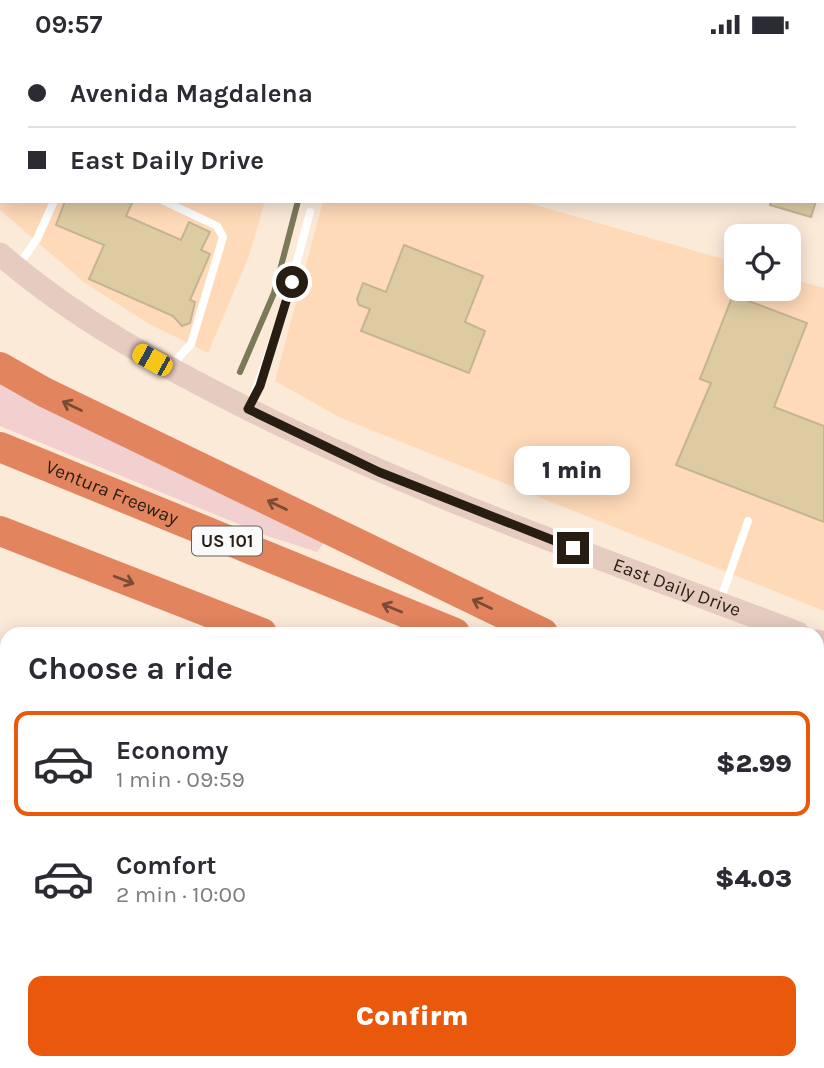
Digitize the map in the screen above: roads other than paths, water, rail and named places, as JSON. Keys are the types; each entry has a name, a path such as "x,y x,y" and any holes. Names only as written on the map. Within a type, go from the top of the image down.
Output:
{"highway":[{"path":"0,367 44,392 531,627"},
{"name":"Ventura Freeway","path":"0,447 440,627"},
{"path":"0,531 246,627"},
{"path":"0,542 61,556"}],"main road":[{"name":"East Daily Drive","path":"8,261 73,312 169,369 379,472 782,627"}],"lane":[{"path":"8,261 37,239 53,203"},
{"path":"168,203 217,226 223,237 191,344 169,369"},
{"path":"248,409 260,386 310,212"},
{"path":"719,603 748,521"}],"waterway":[{"path":"240,372 274,293 297,203"}]}
